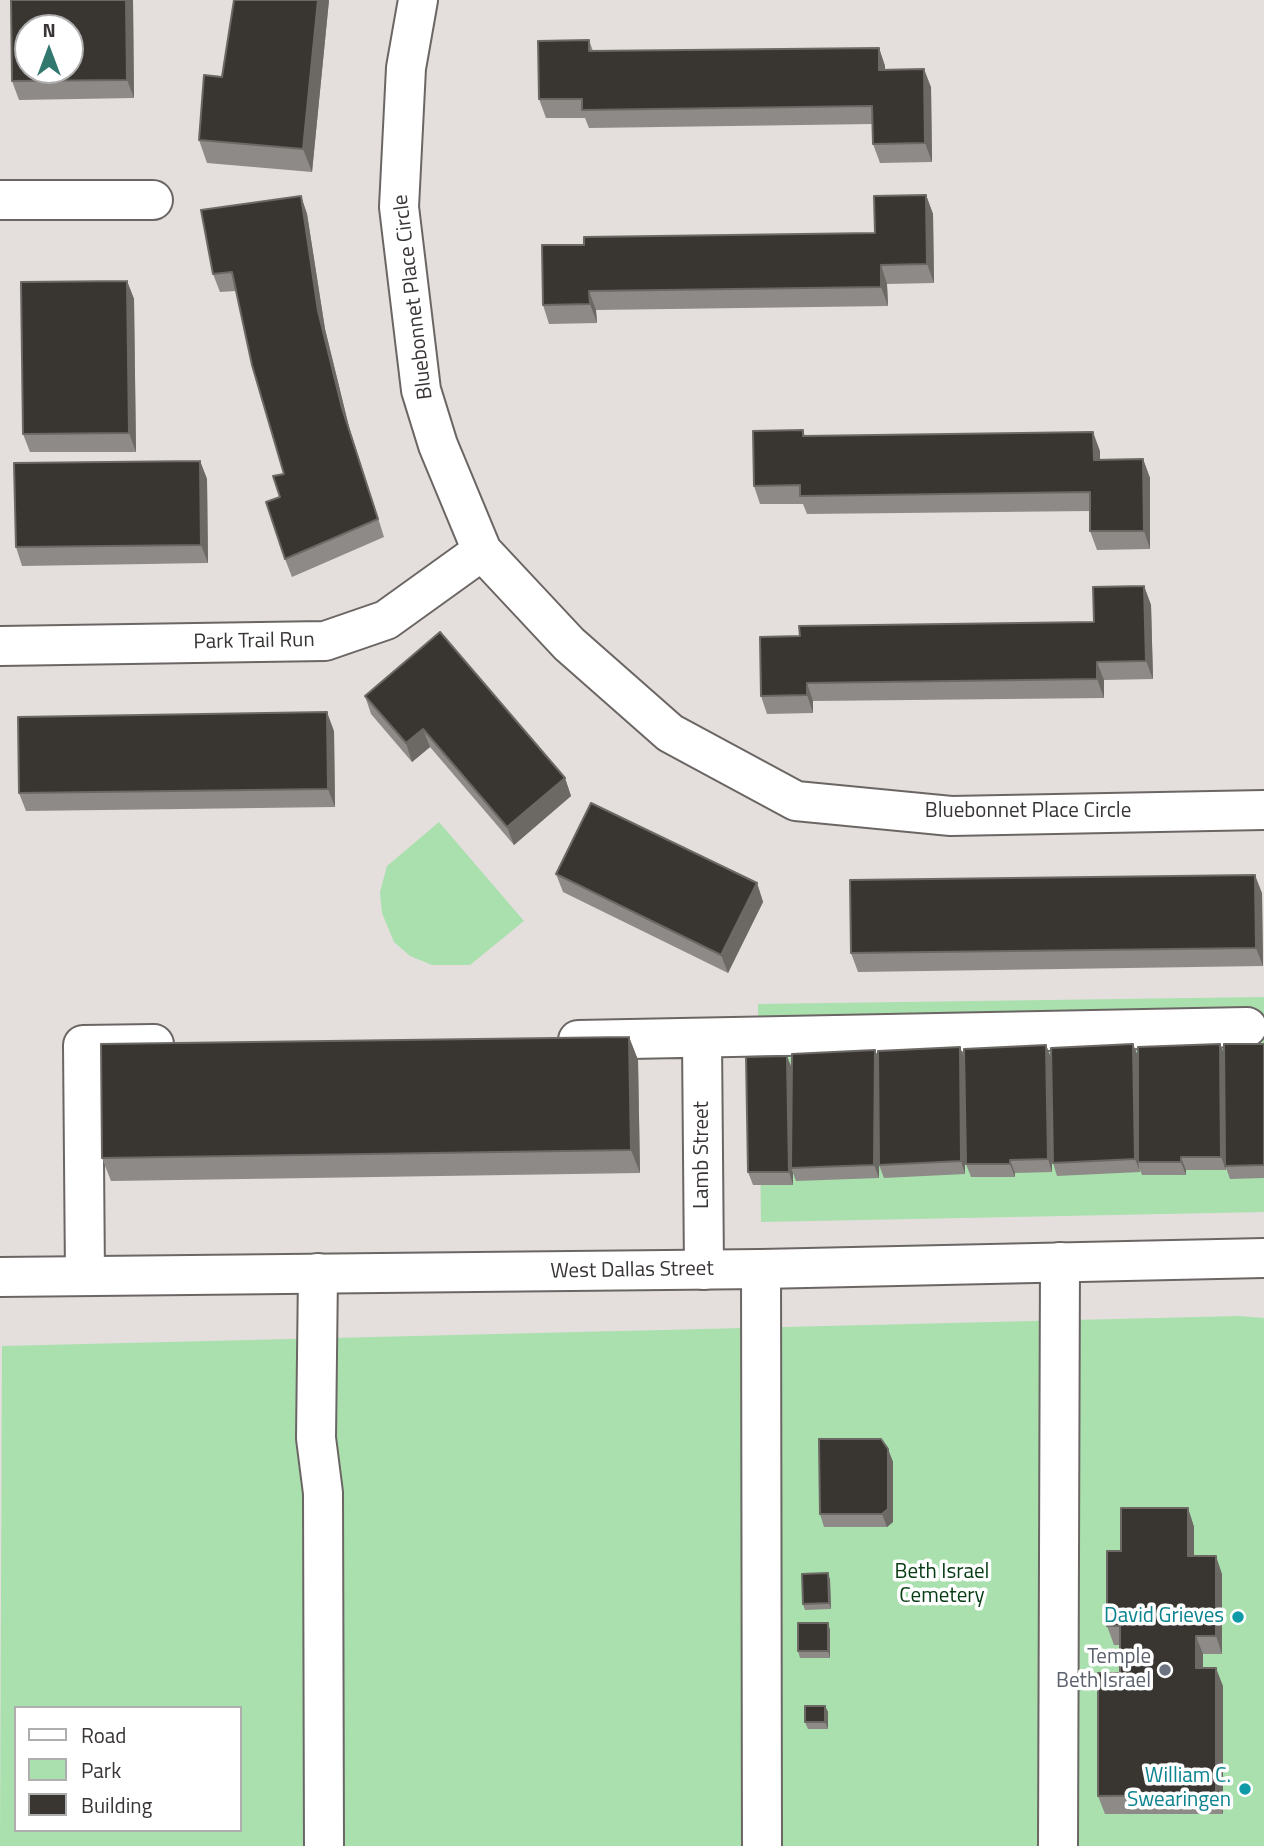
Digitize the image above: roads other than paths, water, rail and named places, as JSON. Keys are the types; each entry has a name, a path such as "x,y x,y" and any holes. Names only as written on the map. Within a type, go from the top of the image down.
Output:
{"street":[{"name":"Bluebonnet Place Circle","path":"418,0 406,68 399,207 421,390 438,445 482,551 569,644 670,733 796,801 951,816 1264,810"},
{"path":"0,200 153,200"},
{"name":"Park Trail Run","path":"0,646 325,641 386,620 482,551"},
{"path":"537,1041 1247,1027"},
{"name":"Lamb Street","path":"702,1039 704,1270"},
{"path":"85,1276 83,1045 193,1044"},
{"name":"West Dallas Street","path":"0,1277 704,1270 1264,1258"},
{"path":"1058,1846 1060,1262"},
{"path":"761,1269 762,1846"},
{"path":"318,1273 316,1438 323,1493 324,1846"}],"place":[{"name":"David Grieves","path":"1238,1617"},
{"name":"Temple Beth Israel","path":"1165,1670"},
{"name":"William C. Swearingen","path":"1245,1789"}],"park label":[{"name":"Beth Israel Cemetery","path":"942,1585"}]}
